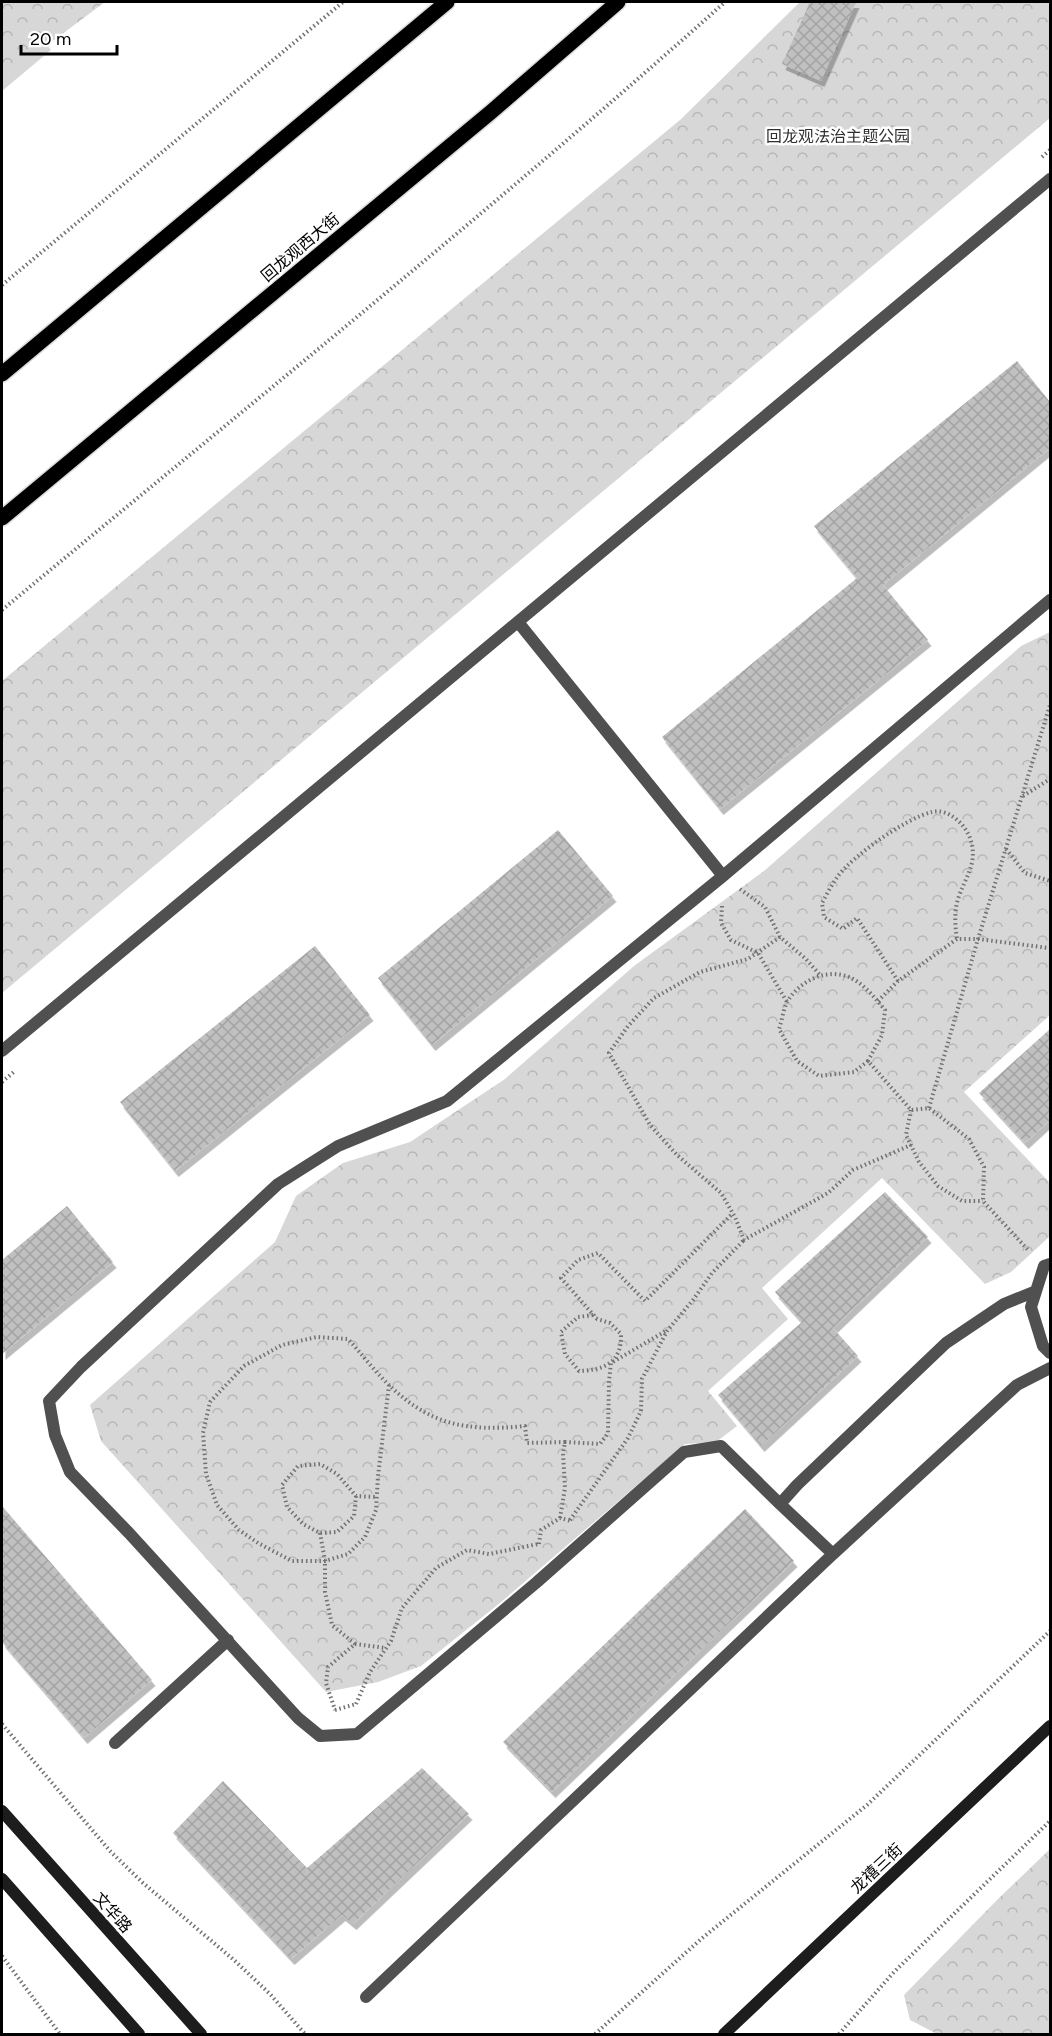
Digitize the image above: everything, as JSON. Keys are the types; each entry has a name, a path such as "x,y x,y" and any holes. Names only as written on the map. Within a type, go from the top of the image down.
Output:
{"main road":[{"path":"2,374 447,2"},
{"name":"回龙观西大街","path":"2,518 491,112 618,2"}],"street":[{"path":"2,1051 1050,179"},
{"path":"833,1554 721,1446 684,1452 537,1582 357,1734 320,1736 298,1718 129,1533 70,1472 55,1435 49,1401 81,1367 278,1184 338,1146 447,1101 723,876 1050,600"},
{"path":"518,622 723,876"},
{"path":"1047,1265 1031,1307 1043,1346 1050,1353"},
{"path":"780,1504 797,1485 946,1343 1004,1304 1036,1291"},
{"path":"366,1997 833,1554 1017,1385 1050,1368"},
{"path":"115,1743 228,1641"},
{"name":"龙禧三街","path":"724,2034 1050,1726"},
{"name":"文华路","path":"2,1811 201,2034"},
{"path":"2,1879 139,2034"}],"path":[{"path":"2,285 343,2"},
{"path":"2,610 535,167 725,2"},
{"path":"929,1108 1050,705"},
{"path":"1022,796 1050,780"},
{"path":"898,981 858,918 843,929 824,917 822,903 839,874 866,849 910,821 934,811 954,816 970,837 974,862 957,900 954,923 957,939"},
{"path":"1006,849 1025,873 1050,881"},
{"path":"723,876 765,907 780,937 806,958 820,975"},
{"path":"723,876 721,923 731,940 758,953 787,1002"},
{"path":"744,1240 733,1213 721,1193 677,1155 650,1125 609,1053 628,1026 654,998 700,972 748,959 780,937"},
{"path":"878,1001 898,981 957,939 978,939 1049,948"},
{"path":"820,975 847,976 867,989 878,1001 885,1010 882,1035 868,1061 854,1072 819,1076 797,1061 779,1029 787,1002 803,984 820,975"},
{"path":"868,1061 911,1110"},
{"path":"911,1110 929,1108 969,1139 984,1167 982,1201"},
{"path":"911,1110 906,1135 919,1162 938,1186 962,1201 982,1201 1047,1265"},
{"path":"570,1520 628,1438 641,1411 642,1379 667,1331 712,1273 744,1240 828,1193 853,1170 911,1145"},
{"path":"389,1385 376,1510 365,1537 348,1554 325,1561 292,1561 239,1530 217,1505 206,1474 204,1454 203,1433 210,1402 244,1366 282,1345 317,1337 348,1339 397,1393 427,1415 459,1426 491,1430 525,1426 527,1443 600,1444 608,1433 611,1363 622,1347 621,1334 610,1323 597,1319 561,1278 578,1260 598,1253 645,1301 733,1213"},
{"path":"593,1315 578,1317 561,1332 565,1354 579,1371 597,1370 667,1331"},
{"path":"560,1518 565,1488 563,1453 565,1442"},
{"path":"356,1496 354,1516 338,1532 320,1533 303,1524 287,1507 282,1485 298,1467 320,1464 337,1474 356,1496 377,1497"},
{"path":"320,1533 325,1561 325,1592 332,1625 355,1644 386,1648"},
{"path":"356,1704 370,1672 391,1641 402,1608 436,1568 467,1550 489,1554 538,1545"},
{"path":"595,2034 674,1962 867,1805 1050,1631"},
{"path":"335,1710 326,1683 328,1666 355,1644"},
{"path":"2,1724 110,1851 143,1883 234,1960 270,1994 305,2034"},
{"path":"840,2034 894,1972 1050,1821"},
{"path":"2,1956 60,2034"}],"green space":[{"path":"2,2 11,2 51,50 2,91"},
{"path":"2,2 105,2 2,79"},
{"name":"回龙观法治主题公园","path":"800,2 1050,2 1050,118 2,993 2,681 680,120"},
{"path":"1050,632 1050,1015 964,1092 1050,1183 1050,1236 1011,1272 985,1284 882,1178 762,1288 788,1319 708,1391 737,1426 716,1442 685,1444 500,1603 421,1666 378,1682 326,1692 101,1441 90,1405 275,1242 296,1196 343,1163 410,1142 505,1079 634,966 764,871 1021,646"},
{"path":"1050,1849 1050,2034 937,2034 910,2020 904,1995"}],"building":[{"path":"810,2 856,2 821,81 782,64"},
{"path":"1017,361 1050,402 1050,448 883,585 928,640 720,809 662,737 857,578 814,526"},
{"path":"558,830 613,896 432,1045 378,978"},
{"path":"315,946 370,1015 175,1171 120,1102"},
{"path":"1050,1029 1050,1120 1025,1143 979,1093"},
{"path":"885,1192 928,1237 833,1328 858,1356 761,1446 718,1395 802,1322 775,1292"},
{"path":"67,1206 113,1262 2,1354 2,1260"},
{"path":"2,1506 152,1680 84,1738 2,1642"},
{"path":"745,1509 794,1561 552,1792 503,1742"},
{"path":"422,1768 469,1814 353,1924 342,1915 291,1959 173,1833 223,1781 307,1868"}]}
